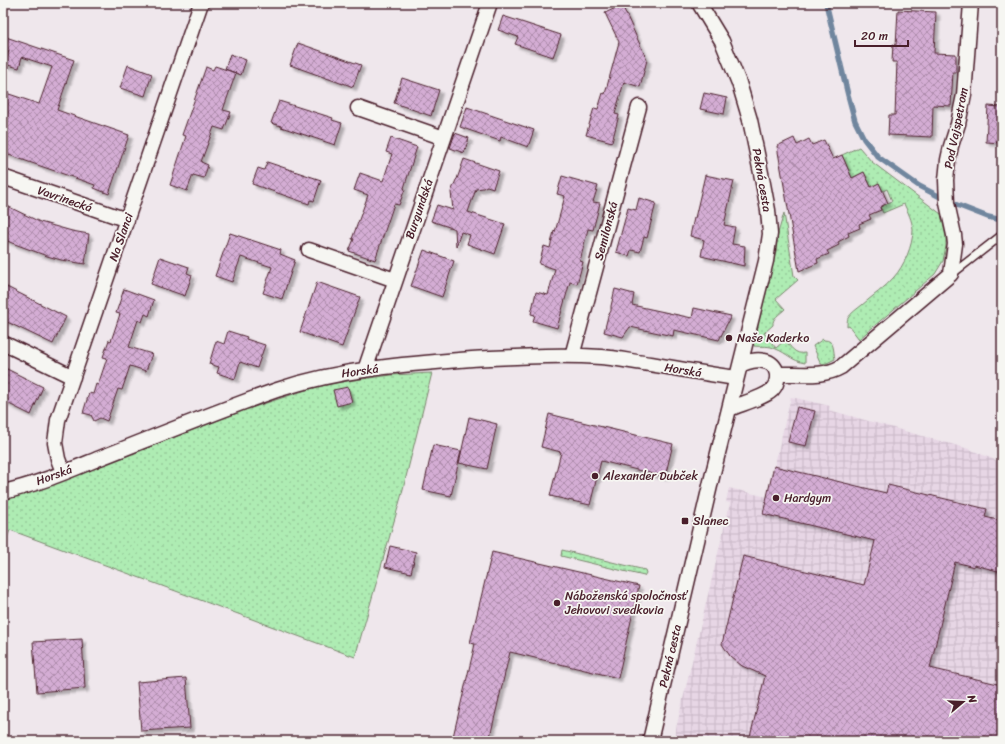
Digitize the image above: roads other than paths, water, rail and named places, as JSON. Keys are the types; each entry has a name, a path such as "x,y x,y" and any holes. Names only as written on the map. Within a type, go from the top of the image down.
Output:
{"street":[{"name":"Na Slanci","path":"63,472 58,459 56,443 58,420 202,3"},
{"name":"Burgundská","path":"364,370 490,3"},
{"name":"Pekná cesta","path":"650,741 713,473 766,261 770,234 768,210 761,173 750,120 739,83 722,41 700,3"},
{"name":"Pod Vajspetrom","path":"951,274 955,244 953,227 947,203 946,184 948,160 964,95 971,3"},
{"name":"Semilonská","path":"572,356 639,106"},
{"path":"358,108 444,138"},
{"name":"Vavrinecká","path":"3,177 127,220"},
{"path":"310,250 395,280"},
{"path":"778,374 819,374 827,373 841,367 951,274"},
{"path":"3,343 73,377"},
{"name":"Horská","path":"3,492 18,489 279,390 308,381 364,370 431,362 572,356 603,357 738,372"},
{"path":"729,408 764,395 770,391 776,384 778,374 771,363 758,360 750,361 738,372"}],"lane":[{"path":"951,274 1002,234"}],"waterway":[{"path":"826,3 855,121 864,139 878,157 919,186 952,203 988,217 1002,220"}],"place":[{"name":"Naše Kaderko","path":"729,338"},
{"name":"Alexander Dubček","path":"595,476"},
{"name":"Hardgym","path":"776,498"},
{"name":"Slanec","path":"685,521"},
{"name":"Náboženská spoločnosť Jehovovi svedkovia","path":"557,603"}]}
